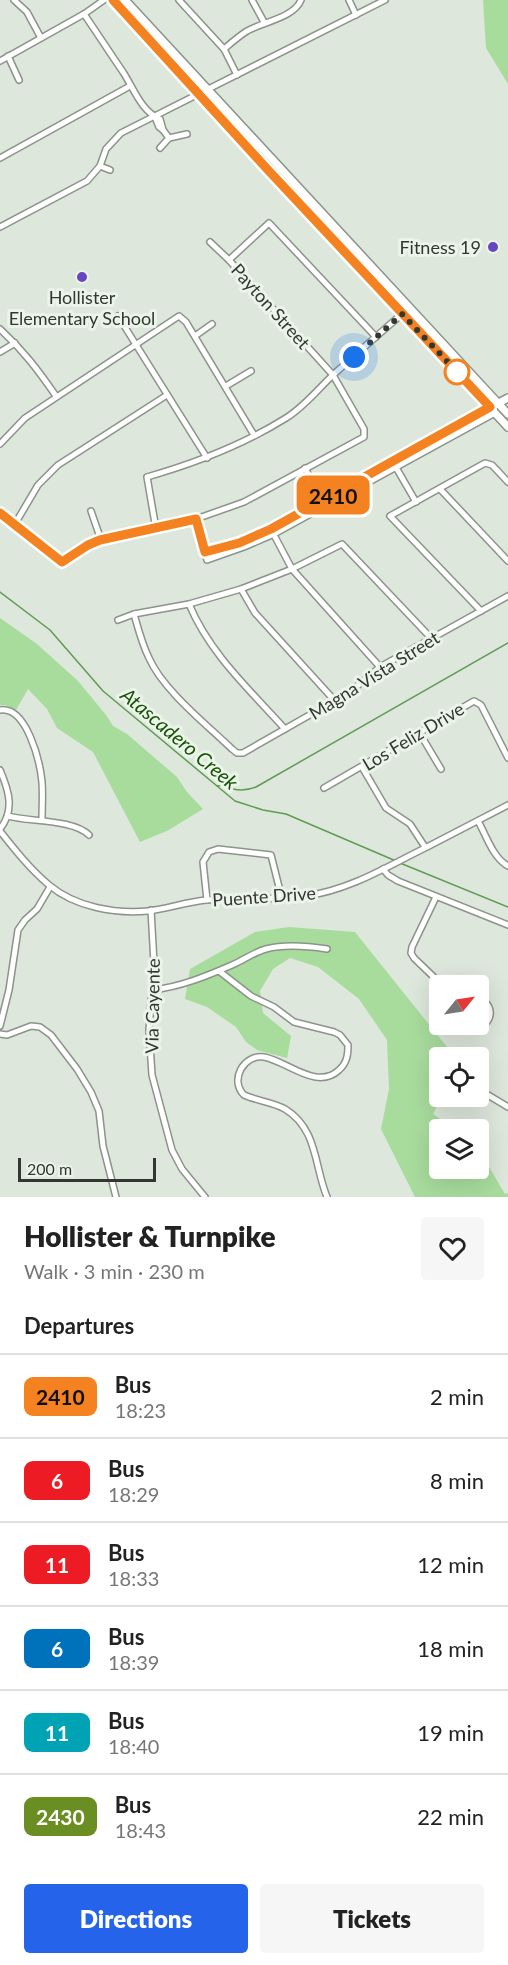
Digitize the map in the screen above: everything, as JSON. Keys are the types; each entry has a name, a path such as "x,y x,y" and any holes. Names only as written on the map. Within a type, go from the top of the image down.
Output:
{"main road":[{"path":"113,0 508,427"},
{"path":"125,0 504,408"},
{"path":"504,408 508,398"},
{"path":"492,410 504,408"}],"street":[{"path":"14,0 27,12 41,38"},
{"path":"0,61 84,14 104,0"},
{"path":"179,0 224,49 237,75"},
{"path":"252,0 264,22"},
{"path":"224,49 244,32 292,12 301,0"},
{"path":"349,0 356,15"},
{"path":"0,227 87,180 100,166 106,149 121,134 385,0"},
{"path":"84,14 138,99 155,117 159,127 169,138"},
{"path":"8,56 20,80"},
{"path":"0,158 130,86"},
{"path":"160,148 169,138 187,134"},
{"path":"100,166 110,170"},
{"path":"229,260 269,223 376,337"},
{"name":"Payton Street","path":"210,242 333,375 364,429 365,434 362,438 305,468"},
{"path":"0,444 25,418 180,314 254,435"},
{"path":"156,529 145,476 207,458 286,418 402,314"},
{"path":"118,316 207,458"},
{"path":"195,336 212,324"},
{"path":"0,329 33,362 56,396"},
{"path":"0,352 15,343"},
{"path":"226,387 251,371"},
{"path":"15,524 38,485 58,465 167,395"},
{"path":"196,519 207,560 237,550 492,410"},
{"path":"481,611 390,516 485,463 508,482"},
{"path":"394,465 416,502"},
{"path":"0,513 62,562 100,540 196,519 244,502 305,468 324,503"},
{"path":"440,489 508,561"},
{"path":"91,511 100,540"},
{"path":"273,531 292,569 380,667"},
{"path":"118,620 134,614 189,603 241,589 292,569 342,544 431,638"},
{"path":"241,589 255,613 335,701"},
{"name":"Magna Vista Street","path":"134,614 149,660 158,673 181,700 232,749 243,753 350,692 380,667 508,596"},
{"path":"189,603 207,641 285,729"},
{"name":"Los Feliz Drive","path":"324,788 469,702 478,699 508,758"},
{"path":"0,710 11,711 27,729 40,770 42,820"},
{"path":"419,732 441,769"},
{"path":"362,767 386,808 410,824 425,848"},
{"path":"0,770 10,798 8,816 0,830"},
{"name":"Puente Drive","path":"0,830 30,868 51,887 75,900 115,911 151,910 207,900 308,896 342,887 396,863 508,805"},
{"path":"8,816 42,820 85,830 89,835"},
{"path":"478,821 497,857 508,866"},
{"path":"207,900 203,862 208,852 218,849 271,855 282,898"},
{"path":"383,869 398,881 508,925"},
{"path":"0,1026 9,990 18,930 37,909 51,887"},
{"path":"432,975 411,953 436,897"},
{"name":"Via Cayente","path":"151,910 154,963 150,1041 152,1075 157,1099 176,1158 205,1197"},
{"path":"152,990 176,986 219,971 256,952 277,947 312,946 327,949"},
{"path":"219,971 251,996 274,1007 294,1022 334,1032 340,1035 348,1045 346,1062 332,1076 321,1077 299,1072 265,1058 251,1060 244,1065 237,1078 240,1091 244,1095 286,1110 304,1127 314,1147 320,1180 327,1197"},
{"path":"0,1034 7,1035 31,1026 40,1027 51,1035 77,1069 91,1092 99,1112 103,1146 116,1197"},
{"path":"489,1096 508,1107"}],"green space":[{"path":"483,0 508,0 508,84 486,48"},
{"path":"0,618 37,644 78,681 113,726 127,734 177,777 203,809 167,831 140,842 93,752 57,728 47,709 28,689 16,710 0,705"},
{"path":"289,927 355,932 429,1024 429,1035 437,1035 447,1047 429,1047 429,1107 437,1107 433,1114 440,1119 429,1119 429,1179 489,1179 489,1167 505,1194 508,1193 508,1197 415,1197 381,1129 389,1089 387,1040 359,999 318,967 290,958 273,969 260,991 263,1013 291,1036 287,1058 257,1050 246,1042 236,1027 207,1007 185,999 190,969 255,932"}],"waterway":[{"name":"Atascadero Creek","path":"0,592 50,630 103,691 235,801 263,810 286,814 396,861"},
{"path":"217,786 223,785 239,790 256,787 508,643"},
{"name":"Atascadero Creek","path":"400,863 508,907"}],"bus line":[{"name":"2410","path":"0,513 62,562 100,540 196,519 205,552 239,543 271,529 490,407 378,289 113,0"}],"place":[{"name":"Fitness 19","path":"493,247"},
{"name":"Hollister Elementary School","path":"82,277"}],"route":[{"path":"354,357 402,314 462,377 457,372"}]}
